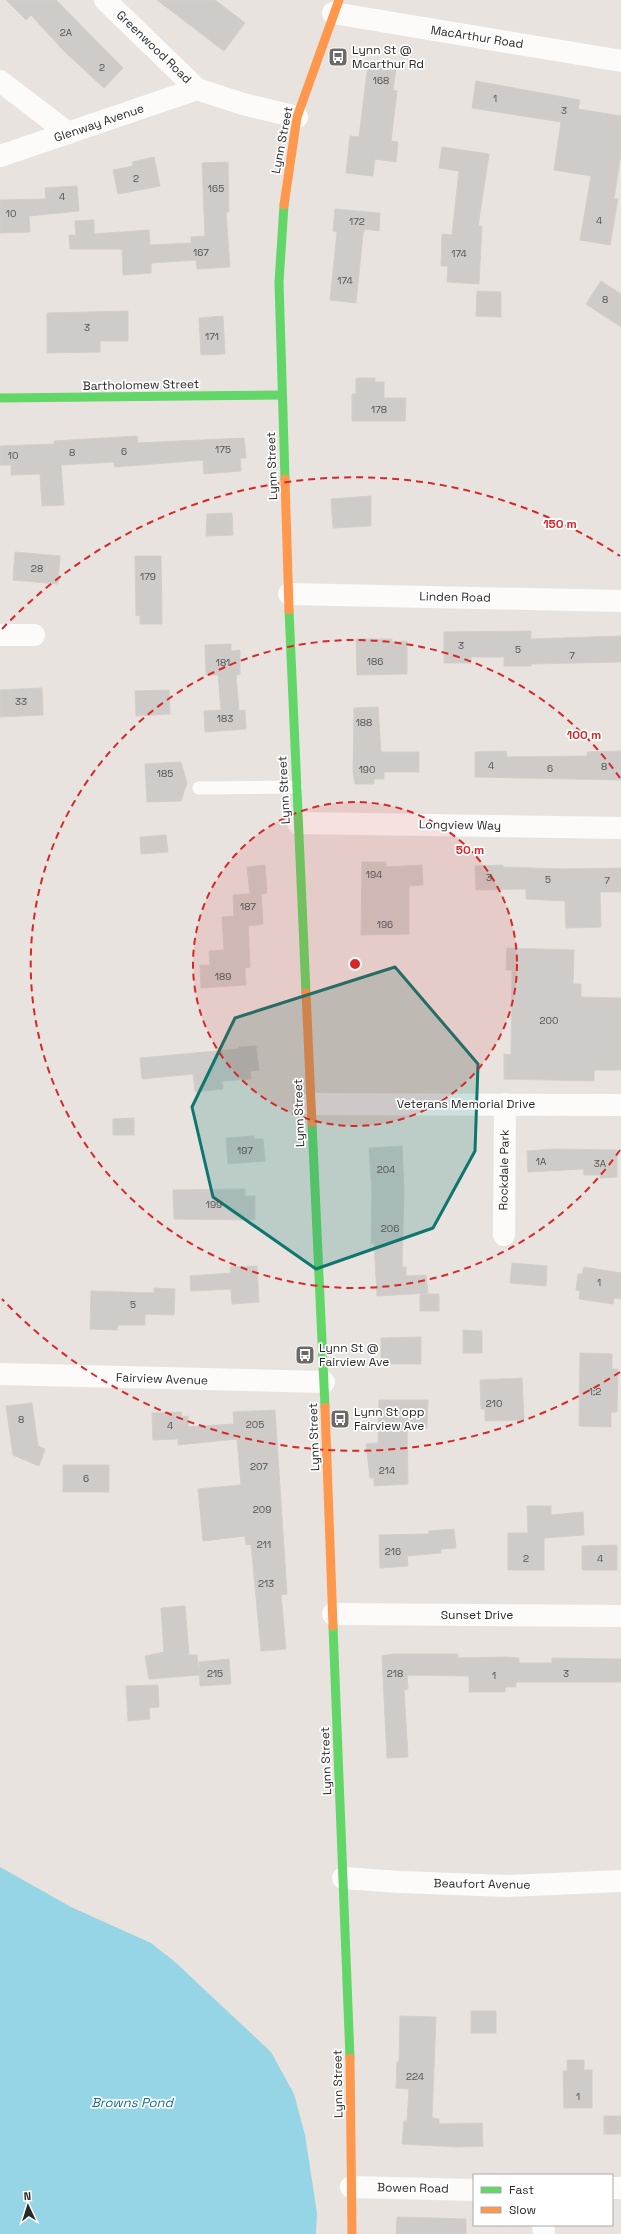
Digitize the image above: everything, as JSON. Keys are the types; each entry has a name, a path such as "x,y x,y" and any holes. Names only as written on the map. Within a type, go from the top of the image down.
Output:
{"main road":[{"name":"Lynn Street","path":"336,6 297,117 289,159 283,216 279,282 296,787 324,1382 350,2059 352,2234"},
{"name":"Bartholomew Street","path":"0,398 282,395"}],"street":[{"name":"Greenwood Road","path":"106,0 197,89 244,104 297,117"},
{"name":"MacArthur Road","path":"336,6 621,61"},
{"path":"0,81 68,133"},
{"name":"Glenway Avenue","path":"0,156 197,89"},
{"name":"Linden Road","path":"289,594 621,601"},
{"path":"0,635 34,635"},
{"name":"Longview Way","path":"298,823 621,828"},
{"name":"Veterans Memorial Drive","path":"310,1104 621,1105"},
{"name":"Rockdale Park","path":"504,1235 505,1104"},
{"name":"Fairview Avenue","path":"0,1374 324,1382"},
{"name":"Sunset Drive","path":"332,1614 621,1616"},
{"name":"Beaufort Avenue","path":"343,1878 400,1882 508,1886 621,1881"},
{"name":"Bowen Road","path":"351,2187 473,2190"}],"lane":[{"path":"199,788 296,787"}],"highlighted area":[{"path":"395,967 478,1064 475,1151 433,1228 316,1269 213,1197 192,1107 235,1018"}],"water":[{"name":"Browns Pond","path":"0,1867 71,1907 151,1943 175,1962 271,2052 294,2094 305,2135 317,2213 316,2234 0,2234"}],"building":[{"path":"6,0 56,0 123,68 104,88 64,51 31,15 26,20"},
{"path":"157,0 215,0 245,23 224,51"},
{"path":"368,65 396,69 393,90 397,91 391,141 398,142 396,162 375,159 373,176 346,173 350,136 359,137"},
{"path":"476,81 580,100 578,109 621,116 621,153 614,199 618,199 610,245 580,240 591,176 554,170 561,122 472,108"},
{"path":"442,147 489,154 478,226 482,226 479,284 447,282 448,266 441,266 442,234 452,235 459,171 439,168"},
{"path":"154,157 160,186 118,194 113,170 133,166 132,162"},
{"path":"228,162 229,212 226,212 230,267 197,269 196,260 151,263 151,273 123,275 122,249 70,249 69,235 76,235 75,221 94,220 94,234 149,230 150,245 191,243 191,237 205,236 202,163"},
{"path":"77,186 79,211 29,216 30,232 0,233 0,200 46,199 45,188"},
{"path":"335,209 380,213 379,231 365,229 363,234 356,303 330,300 337,232 333,231"},
{"path":"601,281 621,294 621,327 586,304"},
{"path":"477,291 501,292 501,317 476,316"},
{"path":"128,311 128,341 100,341 100,352 47,353 47,313"},
{"path":"223,316 225,354 201,355 199,318"},
{"path":"356,378 375,378 375,382 384,382 384,398 406,398 405,421 352,421 352,394 356,394"},
{"path":"137,436 138,443 244,438 246,458 240,458 241,471 204,474 203,460 115,467 114,462 61,465 64,505 42,506 40,474 11,475 11,465 0,465 0,446 54,444 54,441"},
{"path":"371,496 371,526 333,528 331,499"},
{"path":"232,513 233,535 206,536 207,514"},
{"path":"15,552 60,556 58,584 13,580"},
{"path":"135,556 161,556 162,624 140,624 140,615 136,616"},
{"path":"531,631 531,639 621,636 621,662 504,666 504,657 471,657 471,663 444,663 444,632"},
{"path":"356,639 392,639 392,642 407,641 407,674 357,675"},
{"path":"231,644 231,651 240,650 240,674 236,675 239,711 245,710 246,729 205,732 204,711 221,710 218,675 206,675 205,645"},
{"path":"42,688 43,715 0,717 0,690"},
{"path":"169,690 170,714 136,716 135,691"},
{"path":"378,707 381,752 419,752 419,772 384,772 384,779 374,779 374,784 355,784 353,773 354,708"},
{"path":"506,751 507,757 587,756 587,752 621,751 621,780 475,777 475,752"},
{"path":"181,762 187,783 181,801 147,802 145,764"},
{"path":"166,835 168,852 141,854 140,837"},
{"path":"362,862 386,862 386,867 422,865 423,885 409,886 409,934 361,935"},
{"path":"265,865 267,893 261,894 263,924 248,926 250,967 245,968 246,985 201,988 200,965 210,965 209,951 224,950 222,917 234,916 233,895 250,894 247,867"},
{"path":"503,865 503,867 563,869 621,868 621,892 600,892 601,927 566,928 565,901 526,899 526,889 476,890 475,866"},
{"path":"507,948 574,950 573,984 581,984 581,997 621,998 621,1070 594,1070 594,1081 504,1079 504,1054 511,1055 512,970 506,970"},
{"path":"256,1046 259,1070 250,1071 251,1079 222,1081 223,1089 195,1092 193,1074 142,1079 140,1058 239,1049 239,1047"},
{"path":"134,1118 134,1135 113,1135 113,1119"},
{"path":"254,1136 254,1139 263,1139 265,1161 228,1164 226,1138"},
{"path":"402,1146 404,1191 402,1267 406,1267 406,1276 426,1275 428,1293 377,1296 374,1243 371,1243 372,1193 369,1148"},
{"path":"555,1149 617,1150 617,1177 600,1178 600,1175 584,1175 583,1169 528,1172 527,1151"},
{"path":"245,1189 245,1196 255,1196 255,1220 174,1219 173,1190"},
{"path":"512,1263 547,1266 546,1286 510,1283"},
{"path":"257,1266 259,1302 232,1304 231,1289 191,1291 190,1276 231,1273 230,1267"},
{"path":"584,1267 621,1273 621,1299 614,1298 613,1304 579,1299 580,1291 576,1290 578,1274 582,1274"},
{"path":"154,1288 175,1289 174,1315 145,1314 145,1325 118,1325 117,1330 90,1329 91,1291 154,1293"},
{"path":"420,1294 439,1294 439,1311 420,1311"},
{"path":"463,1330 482,1331 482,1353 463,1353"},
{"path":"421,1337 421,1364 381,1364 381,1338"},
{"path":"580,1353 612,1354 612,1369 618,1369 617,1412 611,1412 611,1427 579,1426"},
{"path":"522,1378 524,1420 485,1421 485,1409 481,1409 480,1380"},
{"path":"379,1400 428,1400 427,1428 407,1428 408,1484 374,1486 374,1478 370,1478 366,1444 378,1443"},
{"path":"32,1403 38,1446 45,1449 39,1466 13,1455 6,1406"},
{"path":"275,1410 287,1594 281,1595 286,1649 261,1651 251,1544 246,1545 245,1536 203,1541 198,1489 241,1485 237,1439 178,1445 178,1439 153,1440 152,1413 181,1412 182,1417 188,1416 188,1427 234,1424 233,1412"},
{"path":"63,1465 109,1465 109,1492 63,1492"},
{"path":"527,1506 551,1506 551,1515 583,1512 584,1535 544,1538 544,1570 508,1570 508,1533 528,1533"},
{"path":"454,1529 456,1548 441,1549 441,1553 407,1556 408,1566 380,1568 379,1535 429,1534 429,1531"},
{"path":"617,1545 617,1570 582,1570 582,1546"},
{"path":"185,1606 189,1655 197,1655 199,1675 149,1679 145,1656 164,1652 161,1608"},
{"path":"394,1654 458,1654 458,1658 506,1657 519,1658 519,1663 552,1663 552,1658 621,1659 621,1682 516,1682 516,1687 505,1687 505,1692 469,1692 469,1676 407,1675 408,1689 404,1690 408,1757 387,1758 382,1656"},
{"path":"229,1659 231,1684 200,1686 199,1662"},
{"path":"158,1685 159,1707 149,1708 150,1719 128,1721 126,1686"},
{"path":"471,2011 496,2011 496,2033 471,2033"},
{"path":"400,2016 436,2017 432,2118 439,2119 439,2124 482,2123 483,2146 458,2147 402,2144 404,2121 407,2121 409,2089 396,2088 397,2062 399,2062"},
{"path":"567,2060 584,2060 584,2070 592,2070 592,2108 564,2108 563,2071 567,2071"},
{"path":"604,2116 621,2116 621,2134 604,2134"},
{"path":"397,2217 466,2219 466,2234 396,2234"}],"traffic: fast":[{"path":"284,205 279,282 285,479"},
{"path":"0,398 282,395"},
{"path":"289,610 306,993"},
{"path":"312,1123 325,1407"},
{"path":"333,1626 350,2058"}],"traffic: slow":[{"path":"284,205 297,117 339,0"},
{"path":"285,479 289,610"},
{"path":"306,993 312,1123"},
{"path":"325,1407 333,1626"},
{"path":"350,2058 352,2234"}],"place":[{"name":"Lynn St @ Mcarthur Rd","path":"338,57"},
{"name":"Lynn St @ Fairview Ave","path":"305,1355"},
{"name":"Lynn St opp Fairview Ave","path":"340,1419"}]}
